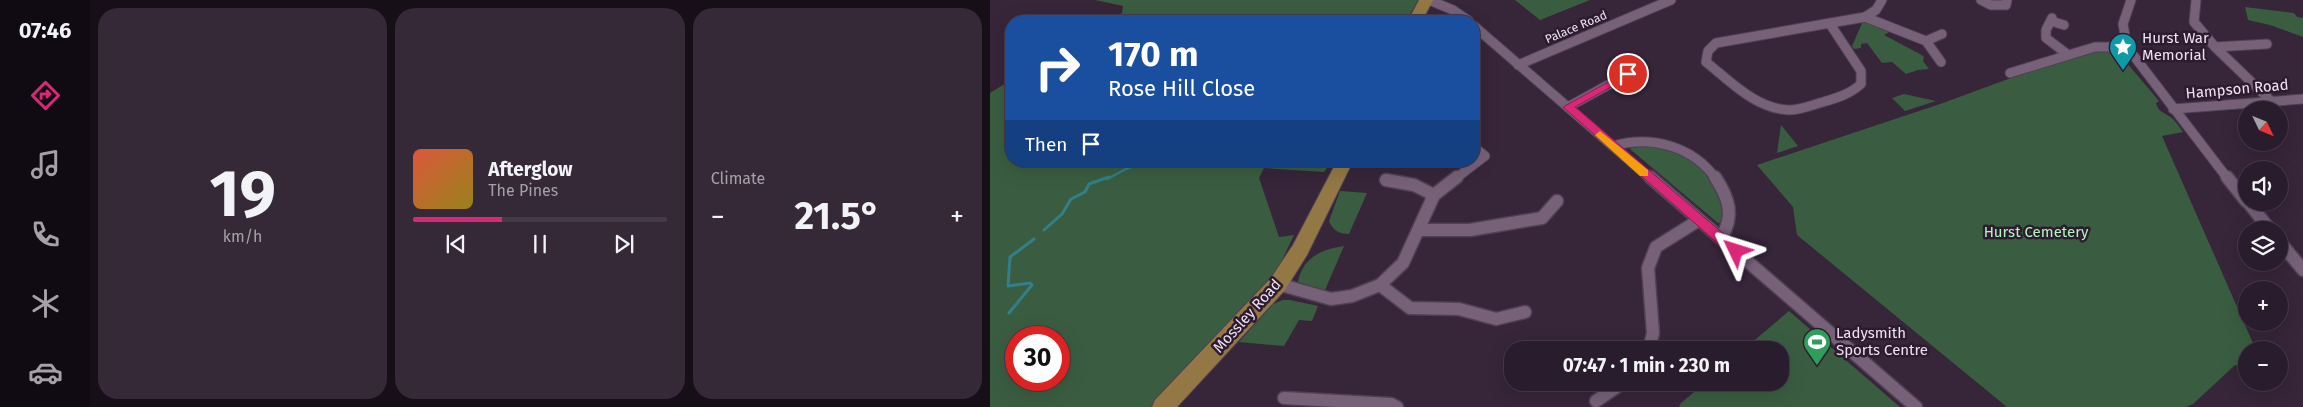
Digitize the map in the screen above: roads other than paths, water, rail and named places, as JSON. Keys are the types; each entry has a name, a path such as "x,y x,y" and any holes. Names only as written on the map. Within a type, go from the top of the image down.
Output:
{"main road":[{"path":"1418,15 1427,0"},
{"name":"Mossley Road","path":"1172,404 1278,284 1300,250 1342,167"}],"street":[{"path":"1427,0 1453,10 1460,15"},
{"name":"Palace Road","path":"1518,65 1671,0"},
{"path":"1830,24 1861,71 1861,84 1847,94 1798,109 1789,110 1771,106 1744,91 1706,62 1705,54 1716,42 1865,17 1876,10 1882,0"},
{"path":"1981,0 1991,5 2006,5 2007,0"},
{"path":"2131,0 2122,22 2123,36 2127,47 2238,191"},
{"path":"2196,0 2194,22 2215,47 2271,101"},
{"path":"1865,17 1926,41 1941,62"},
{"path":"2064,25 2052,19 2046,30 2046,38 2067,54"},
{"path":"1480,31 1916,407"},
{"path":"1926,41 1942,34"},
{"path":"2215,47 2268,44"},
{"path":"2010,73 2095,47 2127,47"},
{"path":"1568,107 1628,74"},
{"name":"Hampson Road","path":"2271,101 2302,100"},
{"name":"Hampson Road","path":"2173,109 2238,104"},
{"path":"1613,146 1632,141 1648,141 1685,152 1700,161 1718,183 1730,207 1731,218 1720,238"},
{"path":"1480,152 1485,156 1480,160"},
{"path":"1278,284 1331,299 1352,296 1380,285 1403,264 1434,195 1471,167"},
{"path":"1386,180 1414,185 1434,195"},
{"path":"1419,230 1470,230 1542,218 1557,201"},
{"path":"2254,211 2263,221"},
{"path":"1651,341 1653,333 1648,268 1656,247 1699,220"},
{"path":"2288,252 2303,270"},
{"path":"1380,285 1410,308 1459,308 1496,319 1525,312"},
{"path":"1596,401 1611,391"},
{"path":"1284,398 1391,404 1397,407"}],"waterway":[{"path":"1107,179 1131,167"},
{"path":"1044,230 1062,214 1071,199 1085,192 1089,184 1109,177"},
{"path":"1009,313 1032,285 1030,283 1008,286 1010,257 1034,239"}],"place":[{"name":"Hurst War Memorial","path":"2123,71"},
{"name":"Ladysmith Sports Centre","path":"1817,366"}],"park label":[{"name":"Hurst Cemetery","path":"2036,232"}]}
